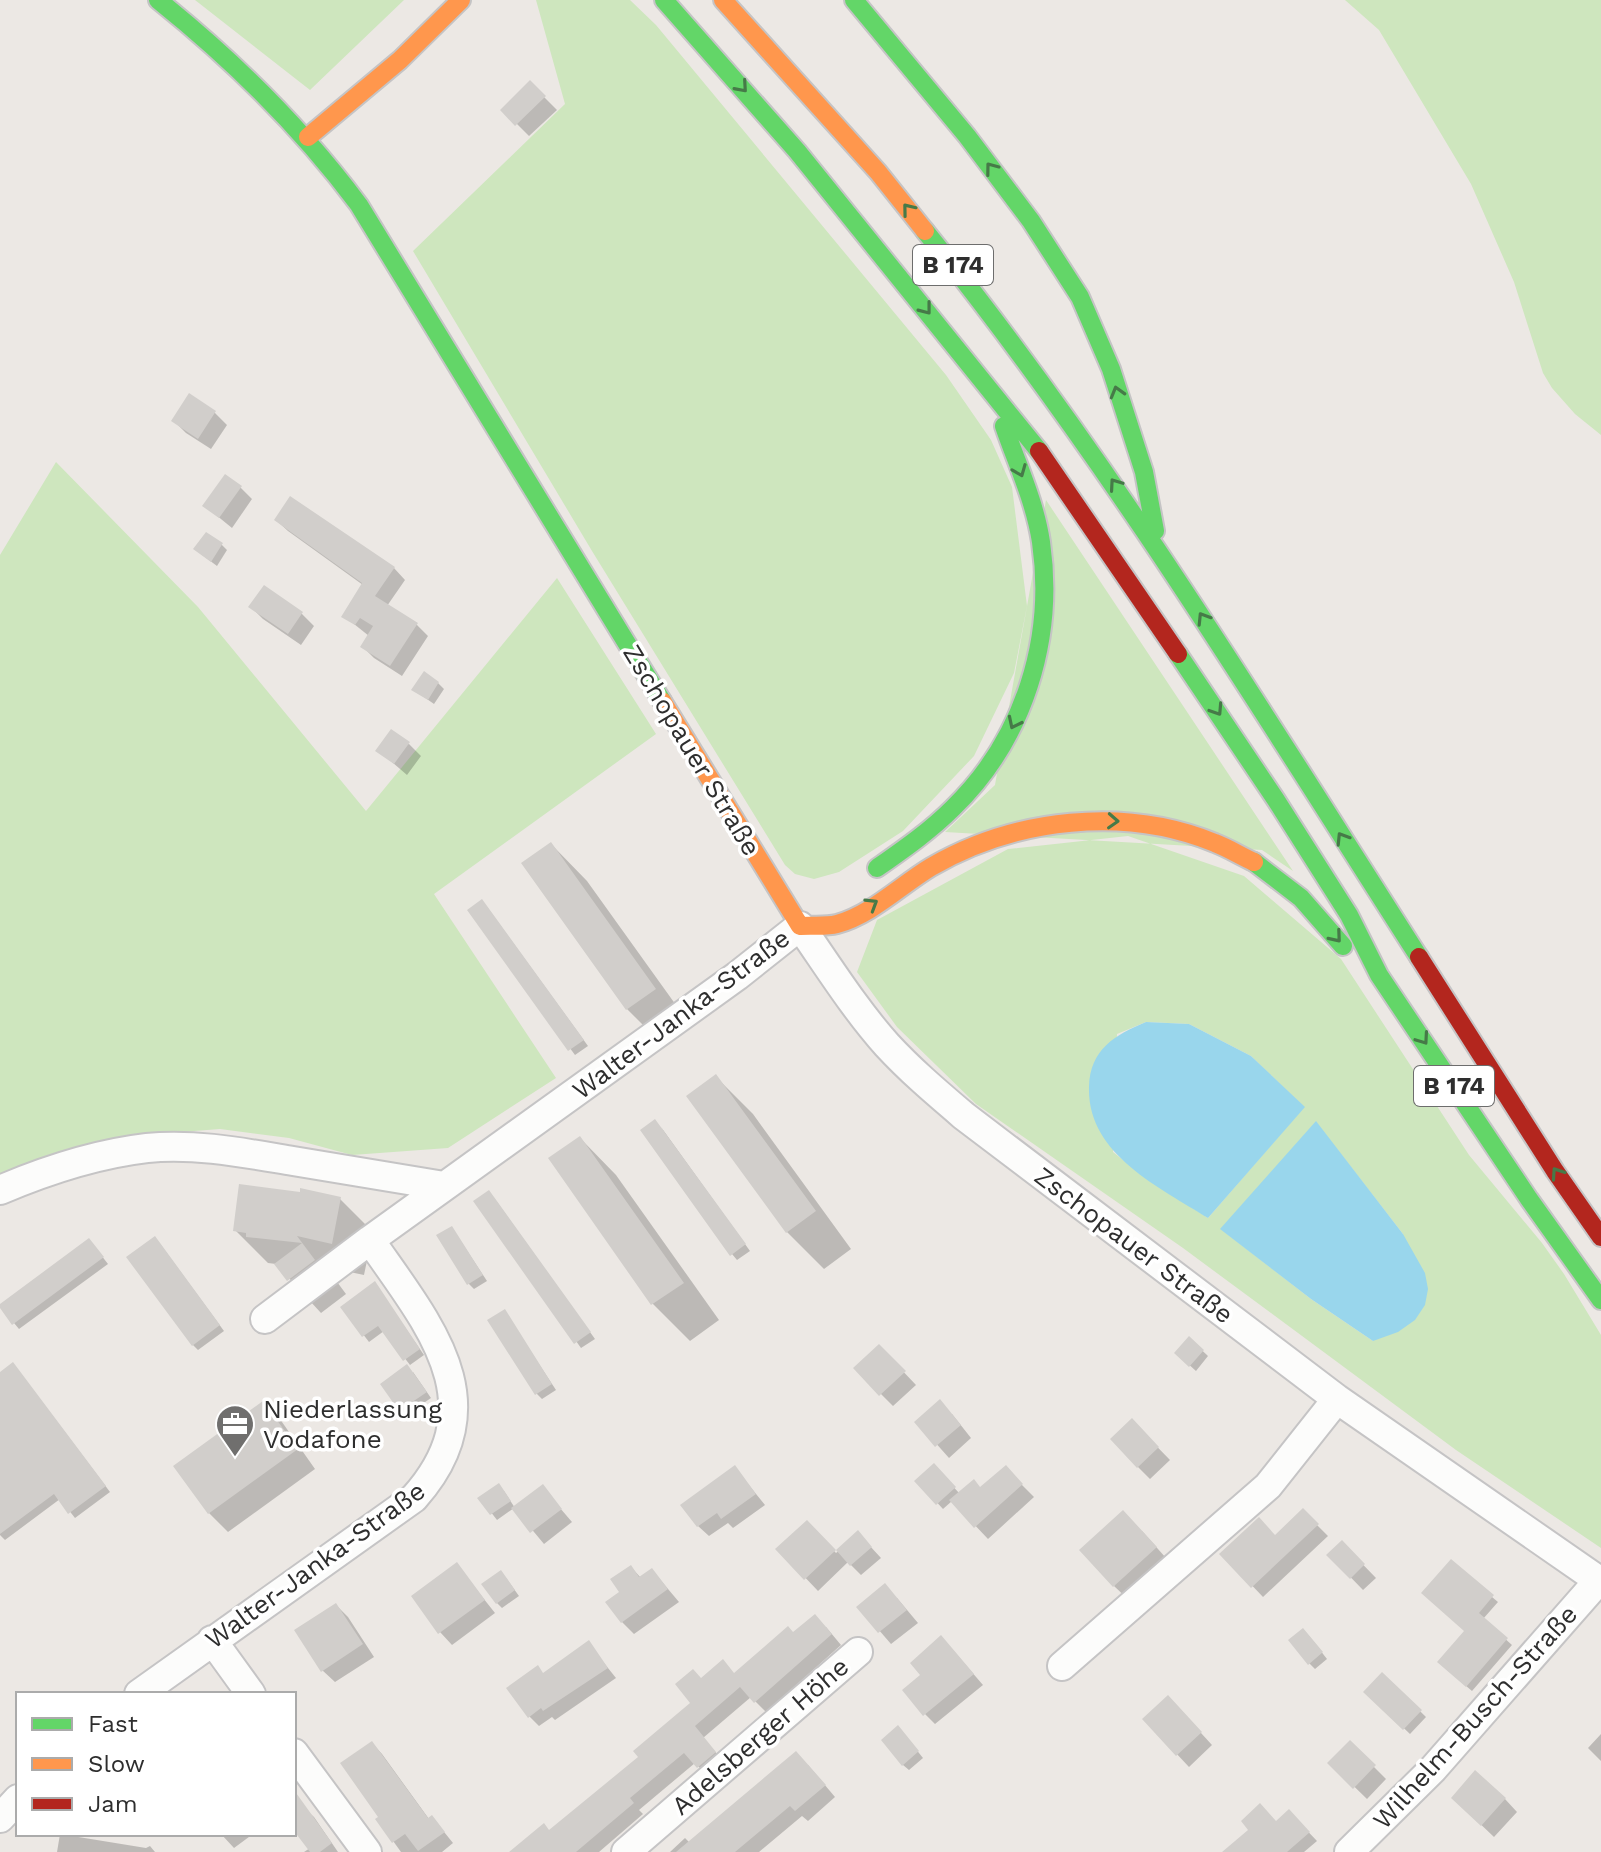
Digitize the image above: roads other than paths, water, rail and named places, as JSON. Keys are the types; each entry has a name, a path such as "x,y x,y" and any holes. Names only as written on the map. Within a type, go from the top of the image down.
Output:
{"main road":[{"name":"Zschopauer Straße","path":"158,0 260,86 308,137 359,205 800,926"},
{"path":"308,137 400,60 461,0"},
{"name":"B 174","path":"664,0 797,151 1051,466 1194,674 1349,915 1379,975 1529,1199 1601,1300"},
{"name":"B 174","path":"723,0 834,121 961,275 1059,405 1159,549 1524,1122 1601,1237"},
{"path":"854,0 967,136 1031,221 1080,297 1106,358 1144,472 1159,549"},
{"path":"856,881 906,850 969,794 1006,740 1033,677 1043,620 1045,586 1042,551 1029,495 994,398"},
{"path":"800,926 840,924 945,859 1011,832 1071,821 1142,823 1198,838 1251,861 1293,891 1343,946 1379,975"},
{"path":"800,926 820,906"}],"street":[{"name":"Walter-Janka-Straße","path":"265,1319 737,976 800,926"},
{"name":"Zschopauer Straße","path":"800,926 859,1011 915,1074 964,1116 1337,1399 1600,1581"},
{"path":"0,1190 61,1166 103,1155 149,1148 186,1147 250,1153 444,1186"},
{"name":"Walter-Janka-Straße","path":"142,1692 414,1498 433,1476 450,1439 451,1381 439,1343 370,1240"},
{"path":"1062,1666 1268,1486 1337,1399"},
{"name":"Wilhelm-Busch-Straße","path":"1349,1852 1433,1769 1600,1581"},
{"path":"212,1640 250,1692"},
{"name":"Adelsberger Höhe","path":"626,1852 858,1652"},
{"path":"296,1756 367,1852"},
{"path":"0,1818 16,1801"}],"water":[{"path":"1146,1022 1189,1024 1251,1056 1305,1107 1208,1218 1129,1166 1100,1131 1092,1111 1090,1074 1099,1053 1124,1032"},
{"path":"1316,1121 1403,1234 1425,1273 1428,1289 1425,1305 1415,1320 1398,1332 1373,1341 1311,1299 1220,1229"}],"place":[{"name":"Niederlassung Vodafone","path":"235,1458"}]}
